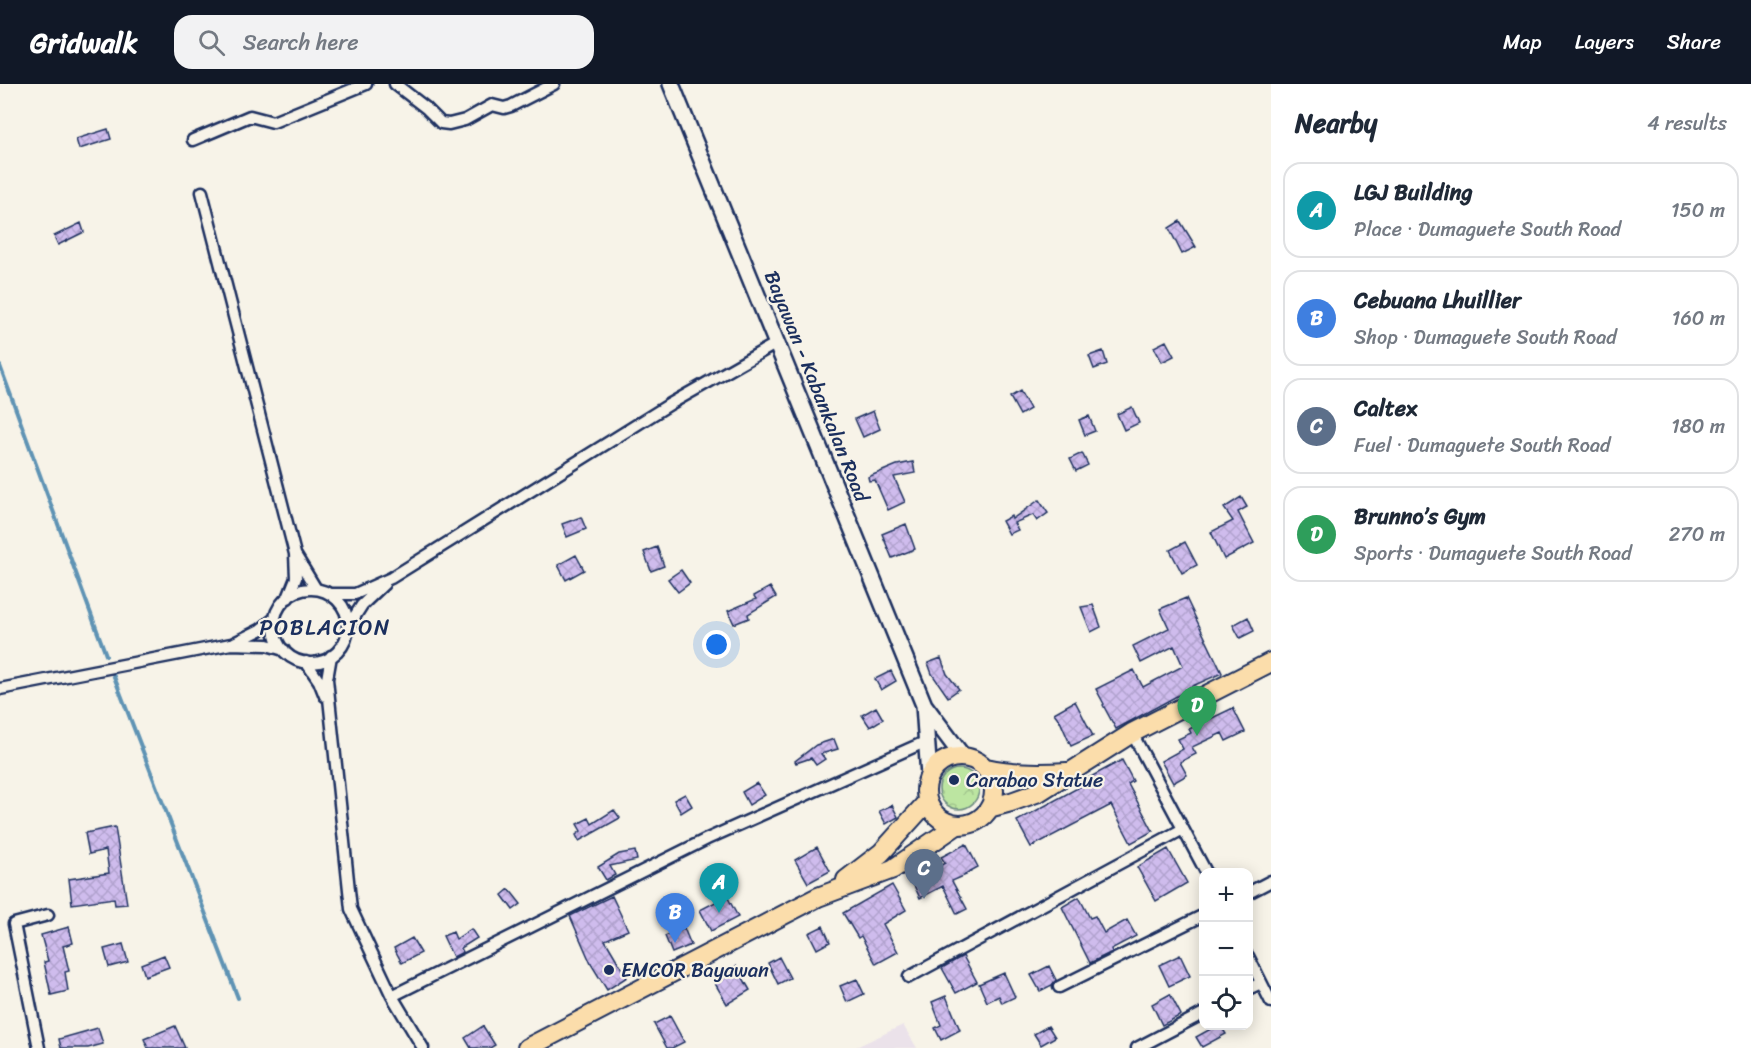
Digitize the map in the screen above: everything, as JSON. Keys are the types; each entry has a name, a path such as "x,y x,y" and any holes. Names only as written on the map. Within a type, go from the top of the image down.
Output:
{"highway":[{"path":"992,807 993,780 986,768 975,760 963,757 949,758 938,765 929,776 926,789 927,802 934,813 945,822 957,825 971,824 992,807 1039,792 1132,733 1271,662"},
{"path":"986,768 1012,773 1039,774 1071,771"},
{"path":"836,889 881,852 927,802"},
{"path":"527,1048 836,889 893,868 957,825"}],"main road":[{"name":"Bayawan - Kabankalan Road","path":"671,84 924,705 963,757"},
{"name":"Bayawan - Kabankalan Road","path":"924,705 929,776"}],"street":[{"path":"193,140 250,116 273,122 366,84"},
{"path":"395,84 441,123 449,124 465,120 492,105 504,108 511,106 554,84"},
{"path":"202,192 295,554 296,578 288,598"},
{"path":"284,650 276,634 276,618 282,604 288,598 302,590 316,589 330,594 355,594 391,578 670,404 777,343"},
{"path":"295,554 316,589"},
{"path":"0,689 231,644 267,645 284,650 298,660 317,662 331,656 343,644 348,627 362,605 391,578"},
{"path":"330,594 344,610 348,627"},
{"path":"231,644 260,630 276,618"},
{"path":"331,656 327,679 329,708 351,909 392,996 423,1048"},
{"path":"306,662 319,681 329,708"},
{"path":"1132,733 1203,868"},
{"path":"392,996 707,839 927,741"},
{"path":"909,977 1183,829"},
{"path":"1253,890 1271,881"},
{"path":"39,1048 14,924 48,915"},
{"path":"1059,987 1199,917"},
{"path":"1253,967 1271,1002"},
{"path":"1253,986 1261,982"},
{"path":"1137,1048 1199,1015"}],"shaded area":[{"path":"903,1025 917,1048 854,1048"}],"green space":[{"path":"959,769 967,770 973,775 978,781 978,797 973,803 967,808 959,809 951,808 945,803 940,797 939,789 940,781 945,775 951,770"}],"building":[{"path":"108,129 111,139 79,149 76,139"},
{"path":"1180,221 1196,247 1182,254 1169,228"},
{"path":"81,223 84,232 58,245 54,236"},
{"path":"1166,341 1174,356 1162,362 1154,347"},
{"path":"1103,351 1107,364 1094,369 1089,356"},
{"path":"1020,391 1030,409 1020,415 1010,397"},
{"path":"1132,407 1139,423 1124,430 1117,414"},
{"path":"873,411 880,429 863,437 855,419"},
{"path":"1089,416 1095,431 1085,435 1079,420"},
{"path":"1082,453 1088,465 1076,471 1070,459"},
{"path":"913,462 915,473 894,477 905,502 888,510 875,480 869,481 868,477 897,465"},
{"path":"1241,497 1247,507 1238,512 1254,543 1224,559 1211,532 1233,521 1224,508"},
{"path":"1039,500 1048,513 1037,521 1033,515 1014,523 1018,530 1009,534 1002,521 1011,516 1012,519"},
{"path":"581,517 586,529 567,537 562,524"},
{"path":"906,524 915,549 892,558 882,534"},
{"path":"1185,542 1197,565 1182,573 1170,550"},
{"path":"657,547 664,566 651,571 644,552"},
{"path":"576,555 584,570 566,580 558,565"},
{"path":"681,570 690,583 678,592 668,579"},
{"path":"770,587 776,597 748,614 749,618 734,624 728,611 756,599 754,596"},
{"path":"1186,598 1222,673 1188,688 1116,729 1096,689 1134,670 1143,687 1183,666 1174,646 1141,663 1133,646 1169,628 1160,609"},
{"path":"1093,605 1101,627 1091,632 1081,607"},
{"path":"1248,617 1254,631 1240,638 1233,625"},
{"path":"941,658 947,674 959,689 948,697 932,674 928,663"},
{"path":"891,671 896,681 881,690 875,679"},
{"path":"1075,701 1093,736 1071,746 1054,713"},
{"path":"876,707 883,719 870,727 862,715"},
{"path":"1233,708 1245,732 1226,741 1222,733 1192,747 1196,754 1180,762 1187,775 1173,783 1161,761 1183,749 1178,739 1191,733 1189,729"},
{"path":"834,739 838,749 821,754 825,759 816,765 811,758 796,763 795,761 816,745"},
{"path":"1122,760 1133,781 1128,784 1153,831 1131,843 1111,805 1031,847 1017,821 1085,784 1083,781"},
{"path":"757,783 765,795 749,805 742,792"},
{"path":"685,794 692,806 681,813 674,800"},
{"path":"892,805 898,817 886,824 879,811"},
{"path":"614,810 620,818 579,841 576,835 581,831 577,824 589,818 592,824"},
{"path":"115,827 127,904 115,905 114,898 72,904 69,879 109,873 106,850 89,854 85,833"},
{"path":"966,844 978,867 952,881 967,909 957,914 943,886 920,898 911,879 945,863 941,857"},
{"path":"817,847 830,871 808,883 795,860"},
{"path":"1168,849 1187,883 1156,901 1137,867"},
{"path":"635,851 637,860 610,866 615,875 606,880 598,867 619,854"},
{"path":"892,885 906,910 883,924 898,952 876,964 861,936 858,938 843,913"},
{"path":"509,889 521,904 513,910 502,895"},
{"path":"612,896 628,930 605,940 627,977 607,990 591,964 570,916"},
{"path":"727,896 738,917 711,931 700,910"},
{"path":"1079,897 1090,918 1095,916 1104,933 1127,920 1136,936 1090,963 1062,907"},
{"path":"823,926 830,942 817,949 809,933"},
{"path":"69,927 73,943 63,946 69,971 65,972 68,991 51,995 44,962 48,961 41,935"},
{"path":"684,928 691,945 672,953 665,936"},
{"path":"471,929 477,938 461,948 463,952 453,957 443,936 453,932 456,939"},
{"path":"412,938 421,953 402,963 394,948"},
{"path":"123,944 128,962 109,967 104,949"},
{"path":"164,955 169,967 145,976 141,964"},
{"path":"1180,955 1190,976 1169,986 1159,965"},
{"path":"963,956 977,982 956,993 942,968"},
{"path":"779,957 790,978 778,984 768,963"},
{"path":"736,966 750,990 727,1004 713,980"},
{"path":"1049,966 1056,980 1052,985 1040,991 1031,975"},
{"path":"1004,973 1015,997 1002,1003 999,996 987,1002 979,984"},
{"path":"857,979 864,994 847,1002 840,986"},
{"path":"1170,994 1181,1015 1162,1025 1152,1004"},
{"path":"946,996 960,1030 941,1040 935,1028 941,1025 932,1002"},
{"path":"670,1016 684,1042 667,1048 654,1024"},
{"path":"175,1026 185,1048 148,1048 144,1039"},
{"path":"483,1026 495,1045 490,1048 471,1048 465,1038"},
{"path":"1048,1026 1055,1037 1041,1045 1034,1034"},
{"path":"98,1028 103,1044 88,1048 61,1048 59,1039"},
{"path":"1209,1030 1224,1030 1226,1034 1202,1047 1196,1037"}],"waterway":[{"path":"0,366 106,655"},
{"path":"113,674 238,998"}],"place":[{"name":"Brunno’s Gym","path":"1197,736"},
{"name":"Carabao Statue","path":"954,780"},
{"name":"Caltex","path":"924,899"},
{"name":"LGJ Building","path":"719,913"},
{"name":"Cebuana Lhuillier","path":"675,943"},
{"name":"EMCOR Bayawan","path":"609,970"}],"district":[{"name":"POBLACION","path":"325,627"}]}
